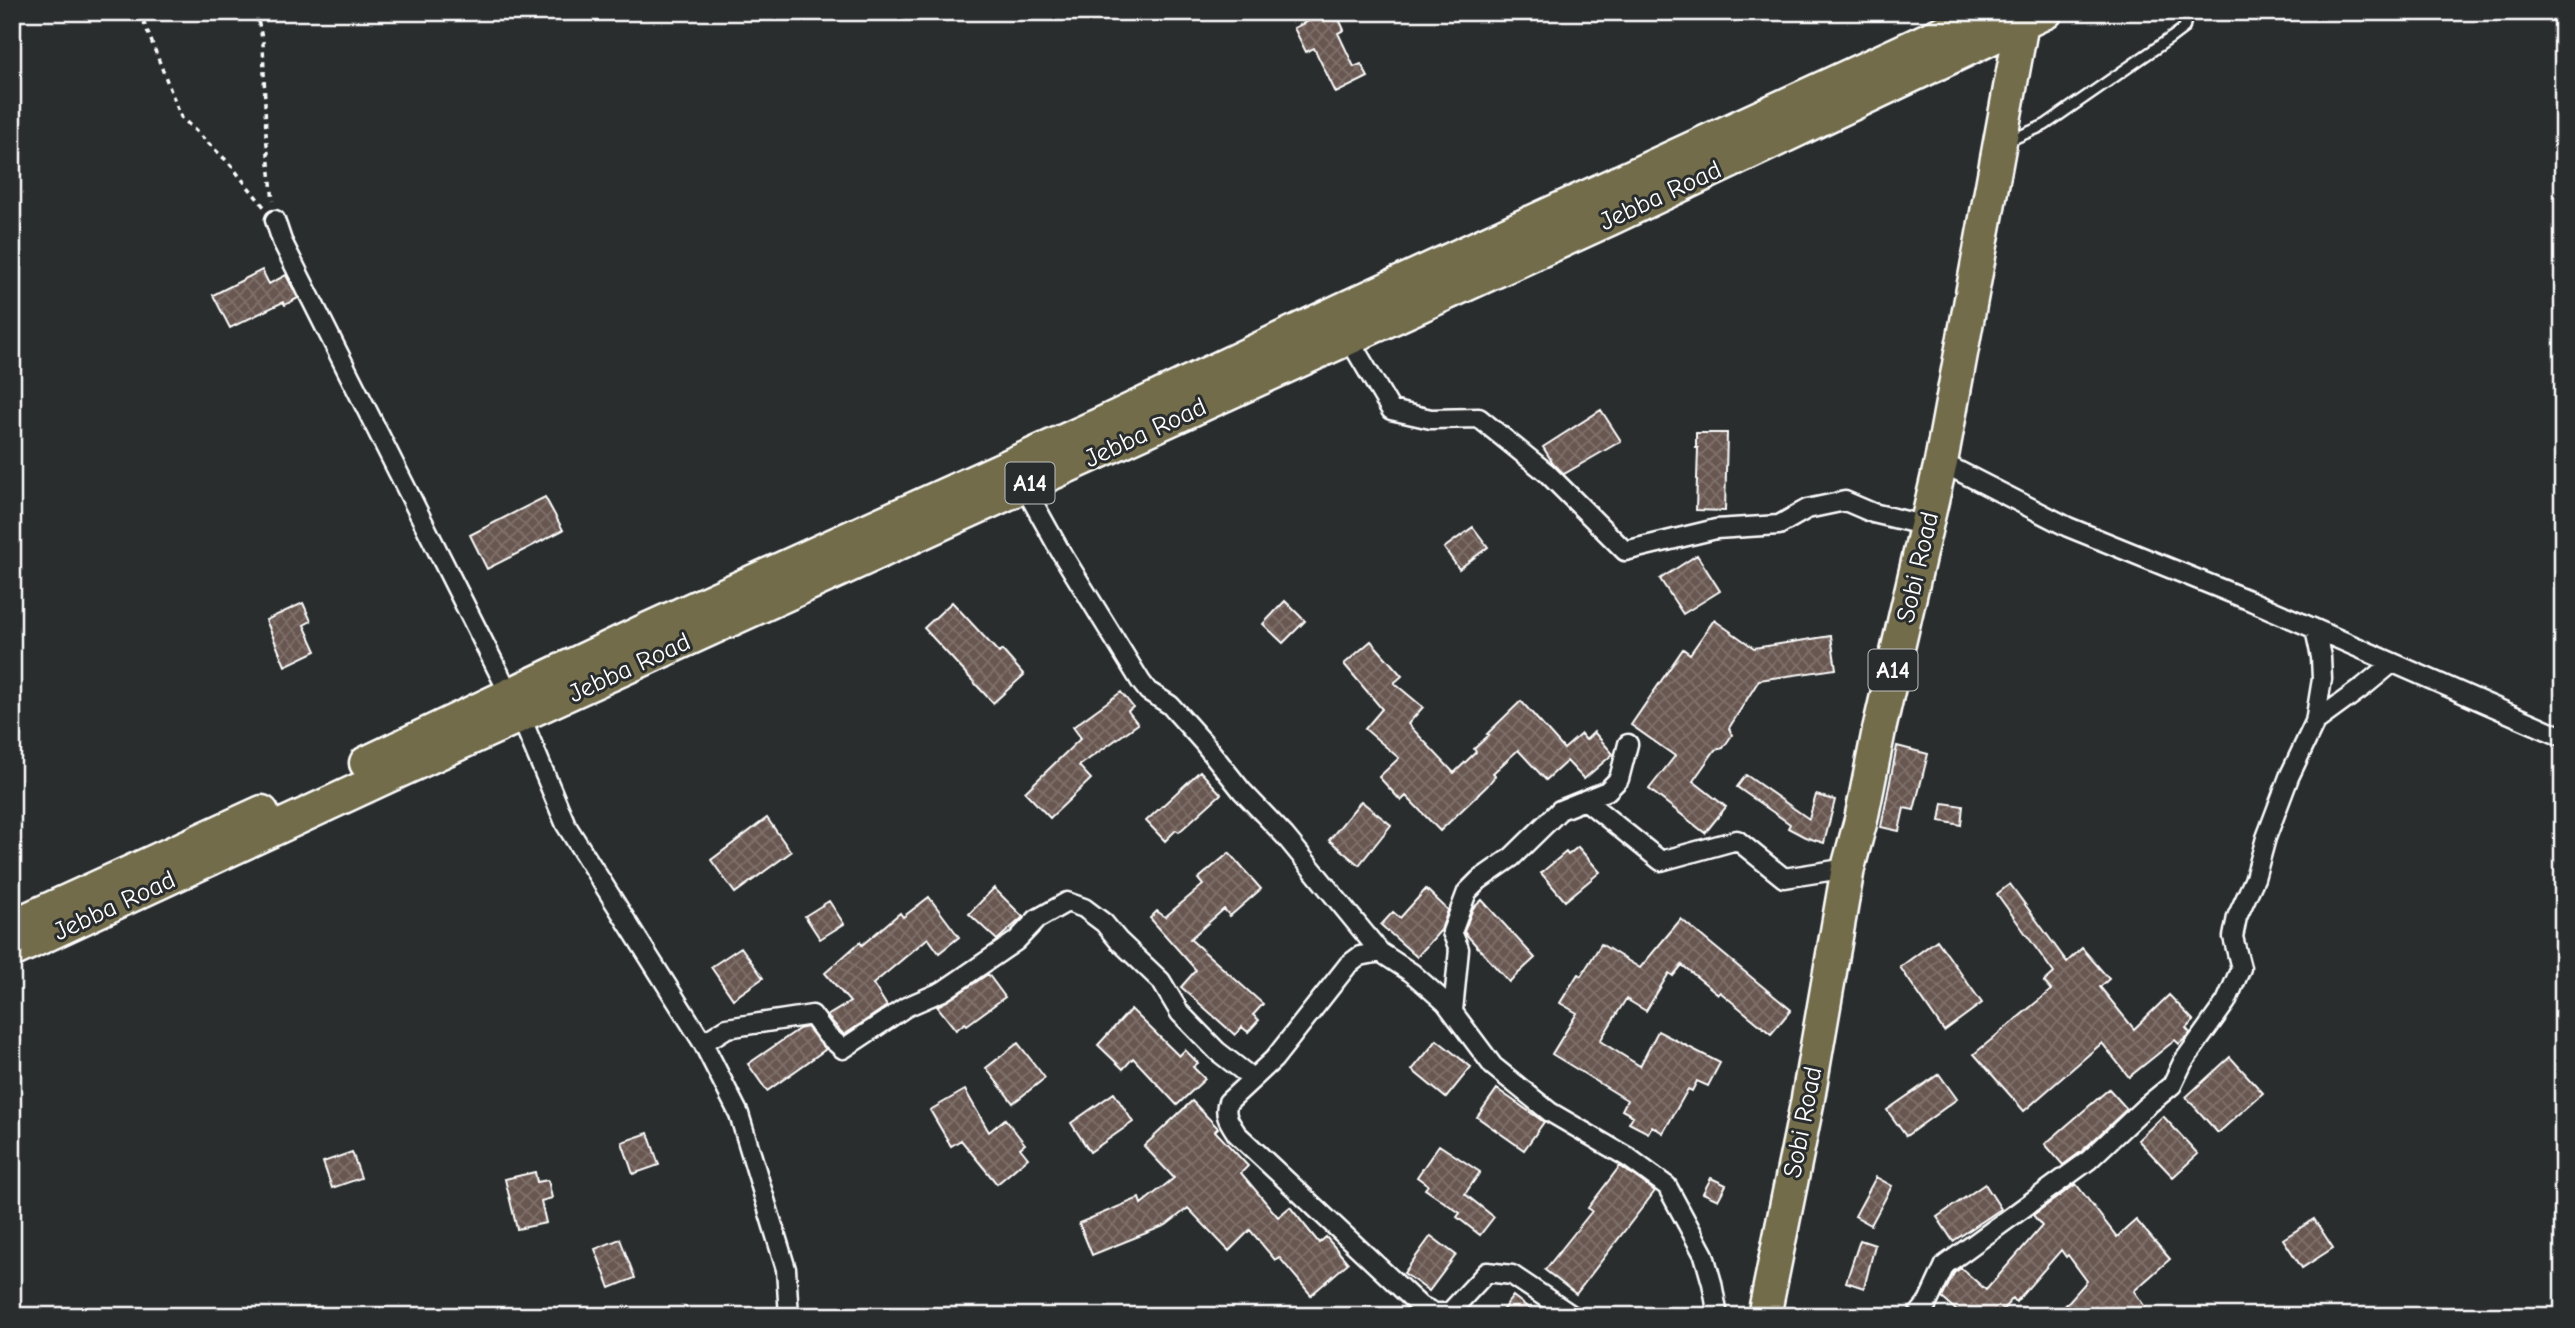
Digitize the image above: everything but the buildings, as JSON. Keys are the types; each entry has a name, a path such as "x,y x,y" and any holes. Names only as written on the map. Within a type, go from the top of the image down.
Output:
{"highway":[{"name":"A14","path":"12,926 516,706 1987,12"},
{"name":"Jebba Road","path":"12,951 386,777 516,706 1024,486 1349,339 2034,18"},
{"name":"Sobi Road","path":"1764,1316 1807,1104 1848,868 1941,462 2000,145 2034,18"}],"street":[{"path":"275,220 282,241 516,706 566,825 702,1043 739,1114 786,1269 789,1316"},
{"path":"1349,339 1391,410 1431,419 1479,418 1547,473 1625,551 1716,529 1779,525 1807,509 1846,501 1873,513 1927,526"},
{"path":"1941,462 2068,527 2315,629 2563,737"},
{"path":"1024,486 1059,549 1141,682 1148,691 1170,705 1203,742 1380,952 1425,984 1453,1012 1476,1045 1506,1078 1550,1112 1629,1158 1667,1186 1704,1255 1718,1316"},
{"path":"1917,1316 1927,1304 1945,1265 2089,1160 2172,1085 2183,1062 2226,1002 2241,968 2233,937 2237,917 2255,878 2266,838 2289,777 2315,722 2322,679 2322,657 2315,629"},
{"path":"2315,722 2392,663"},
{"path":"1453,1012 1459,950 1452,932 1467,892 1512,856 1560,810 1607,791 1619,779 1628,744"},
{"path":"1586,800 1661,861 1737,840 1784,878 1848,868"},
{"path":"702,1043 727,1028 812,1015 827,1035 843,1049 906,1007 943,991 1016,941 1037,919 1067,902 1084,908 1104,923 1161,981 1180,1013 1217,1051 1252,1078"},
{"path":"1380,952 1360,956 1348,965 1274,1059 1228,1102 1225,1110 1237,1135 1419,1305 1435,1313 1449,1313 1487,1272 1512,1275 1573,1316"}],"lane":[{"path":"2000,145 2045,125 2172,37 2184,28 2188,12"}],"path":[{"path":"139,12 181,117 229,163 275,220"},
{"path":"256,12 263,42 266,135 275,220"}]}
